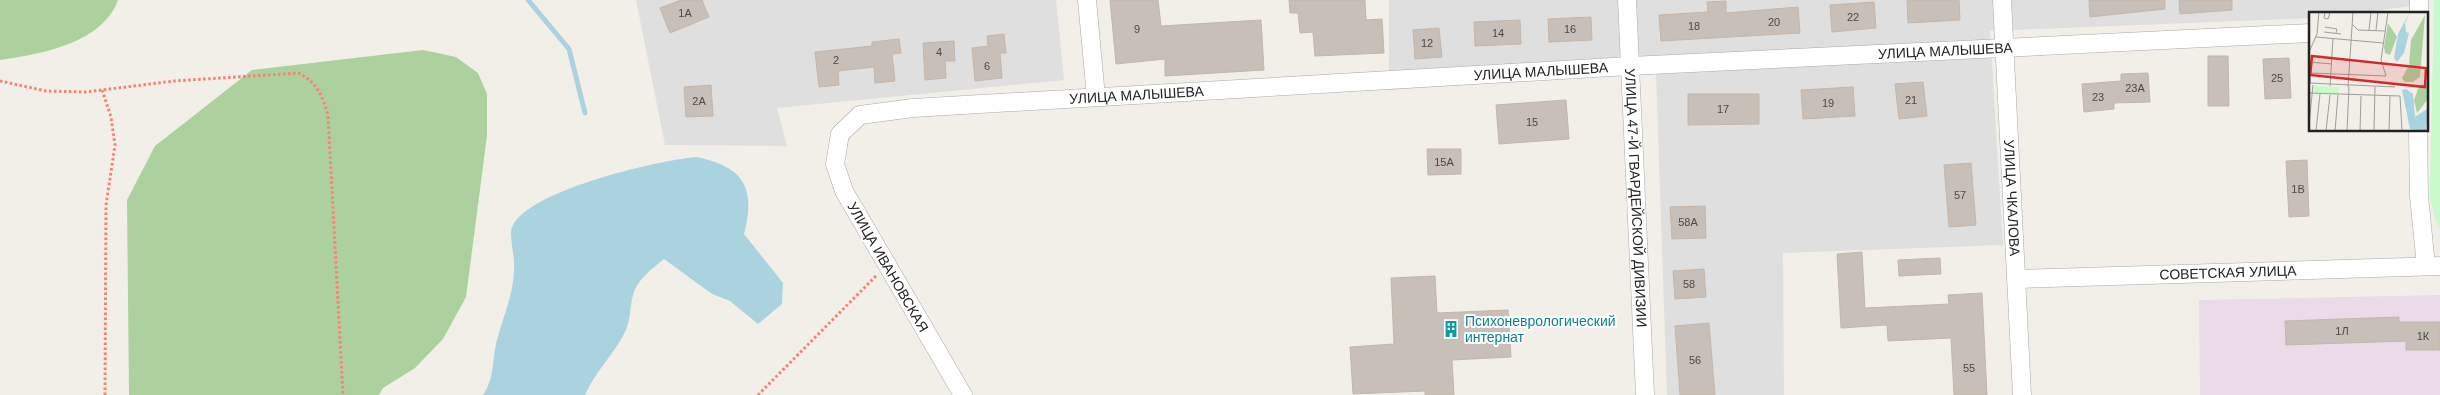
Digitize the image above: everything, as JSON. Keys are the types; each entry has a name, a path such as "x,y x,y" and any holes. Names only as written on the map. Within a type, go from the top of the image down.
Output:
{"street":[{"path":"1087,0 1096,97"},
{"name":"УЛИЦА 47-Й ГВАРДЕЙСКОЙ ДИВИЗИИ","path":"1626,0 1645,395"},
{"name":"УЛИЦА ЧКАЛОВА","path":"2002,0 2022,395"},
{"name":"УЛИЦА МАЛЫШЕВА","path":"840,134 860,115 912,108 1630,66 2309,33"},
{"path":"2418,131 2420,196 2433,266"},
{"name":"УЛИЦА ИВАНОВСКАЯ","path":"840,134 835,164 844,191 963,395"},
{"name":"СОВЕТСКАЯ УЛИЦА","path":"2016,279 2433,266"}],"path":[{"path":"0,81 46,91 86,92 174,81 298,73 311,79 322,96 328,115 342,395"},
{"path":"102,90 111,117 115,145 106,205 105,395"},
{"path":"758,395 887,265"}],"shaded area":[{"path":"636,0 1056,0 1064,80 777,108 787,146 665,145"},
{"path":"1389,0 2412,0 2412,6 2364,12 2309,12 2309,18 1990,31 2003,245 1783,253 1784,395 1667,395 1656,72 1389,90"},
{"path":"2440,295 2440,395 2200,395 2199,300"}],"green space":[{"path":"0,0 118,0 110,15 84,37 51,50 0,60"},
{"path":"2434,0 2440,0 2440,230 2435,219 2430,195"},
{"path":"423,50 456,57 478,73 487,94 487,136 466,297 443,339 415,368 383,388 379,395 129,395 127,200 155,146 252,70"}],"water":[{"path":"697,157 726,167 743,182 747,192 748,204 744,234 783,283 782,304 758,324 730,301 712,294 664,259 644,276 635,289 627,329 585,395 483,395 491,377 496,344 512,290 514,266 511,233 518,218 536,205 561,192 592,181 623,171"}],"building":[{"path":"681,0 702,0 709,17 670,33 660,8"},
{"path":"1110,0 1158,0 1161,26 1261,20 1264,70 1165,76 1165,59 1116,64"},
{"path":"1289,0 1365,0 1366,20 1382,19 1384,53 1315,56 1313,32 1300,33 1298,13 1290,13"},
{"path":"1907,0 1959,0 1960,20 1908,23"},
{"path":"2089,0 2165,0 2165,9 2090,17"},
{"path":"2179,0 2232,0 2232,10 2180,14"},
{"path":"1726,1 1726,13 1798,7 1800,33 1661,41 1659,15 1708,12 1707,2"},
{"path":"1874,2 1876,28 1832,32 1830,5"},
{"path":"1591,17 1592,40 1549,42 1548,19"},
{"path":"1520,20 1521,44 1475,46 1474,22"},
{"path":"1439,28 1442,57 1415,59 1413,30"},
{"path":"1004,34 1006,53 1000,53 1002,78 975,81 972,48 988,46 987,36"},
{"path":"899,39 901,53 892,54 895,81 875,83 874,67 838,71 839,85 819,87 815,52 872,46 872,42"},
{"path":"954,41 955,61 945,61 946,78 925,80 923,43"},
{"path":"2208,56 2228,56 2229,106 2208,106"},
{"path":"2289,58 2291,98 2265,99 2263,59"},
{"path":"2148,73 2150,102 2114,103 2114,109 2084,112 2082,84 2121,81 2121,74"},
{"path":"1923,82 1927,116 1899,119 1895,84"},
{"path":"711,85 713,116 686,117 684,87"},
{"path":"1853,87 1855,116 1803,119 1801,90"},
{"path":"1688,94 1759,94 1759,124 1688,125"},
{"path":"1566,100 1569,139 1499,144 1496,105"},
{"path":"1427,149 1461,149 1461,174 1428,175"},
{"path":"2307,160 2309,216 2289,217 2286,161"},
{"path":"1971,163 1976,225 1949,227 1944,165"},
{"path":"1705,206 1706,238 1672,239 1670,207"},
{"path":"1862,252 1865,308 1949,304 1948,295 1982,293 1987,395 1954,395 1951,338 1888,341 1887,325 1841,328 1837,254"},
{"path":"1940,258 1941,274 1899,276 1898,260"},
{"path":"1704,269 1706,297 1675,299 1673,271"},
{"name":"Психоневрологический интернат","path":"1435,276 1437,313 1508,310 1511,357 1452,360 1454,395 1425,395 1425,391 1353,394 1350,347 1394,344 1391,278"},
{"path":"2399,317 2399,322 2440,322 2440,350 2406,350 2406,341 2286,345 2285,321"},
{"path":"1709,323 1715,395 1680,395 1675,326"}],"waterway":[{"path":"528,0 569,49 585,113"}],"place":[{"name":"Психоневрологический интернат","path":"1451,329"}]}
